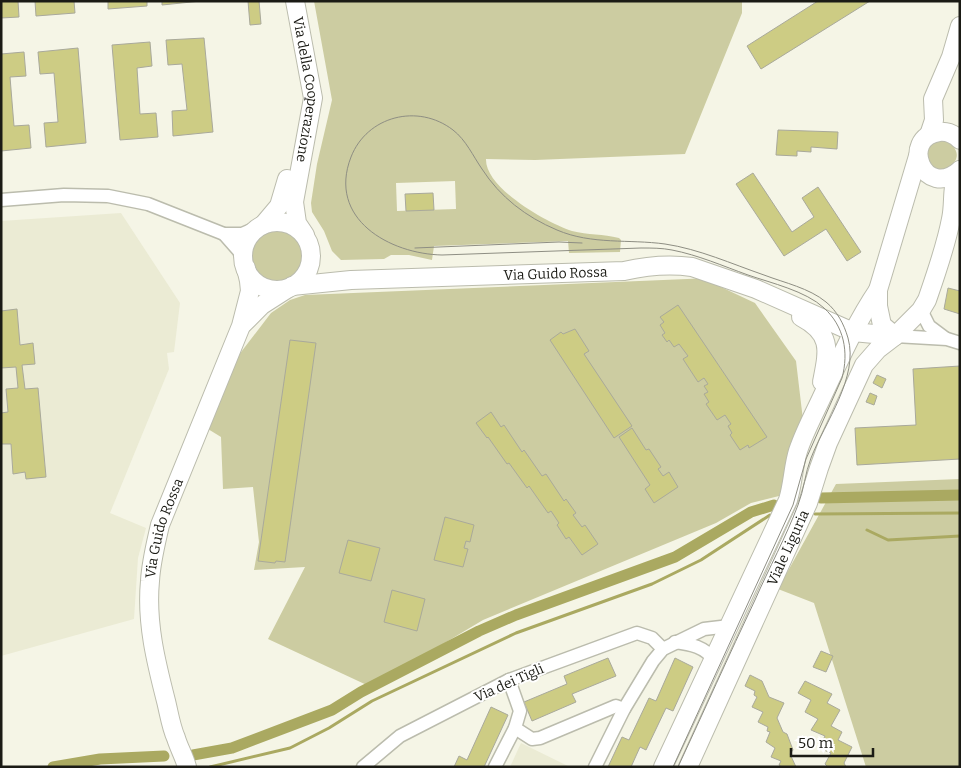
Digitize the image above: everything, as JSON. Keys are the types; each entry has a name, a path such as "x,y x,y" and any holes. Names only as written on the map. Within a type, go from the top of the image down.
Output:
{"street":[{"name":"Via della Cooperazione","path":"261,226 276,211 284,194 301,104 300,82 284,1"},
{"name":"Via della Cooperazione","path":"295,1 313,98 294,202 297,223 308,241"},
{"path":"954,341 896,336 882,325 878,306 878,290 921,144 929,135 934,120 933,99 960,26"},
{"path":"950,57 944,99 945,112 956,135"},
{"path":"929,135 944,131 956,135"},
{"path":"918,156 924,171 931,176 946,178 960,170"},
{"name":"Viale Liguria","path":"688,767 808,502 828,443 864,365 878,349 896,336 921,310 927,300 947,238 953,210 954,180 960,170"},
{"path":"1,200 64,196 108,196 148,204 224,234 242,234 275,222 286,223 297,227 308,241 312,259 302,279 290,287 276,290 263,287 253,279 239,251 224,234"},
{"path":"245,266 243,253 246,243 251,234 261,226"},
{"name":"Via Guido Rossa","path":"308,241 317,261 327,271 351,280"},
{"name":"Via Guido Rossa","path":"186,767 183,753 176,739 152,637 149,612 150,581 160,525 241,326 250,291 245,266"},
{"name":"Via Guido Rossa","path":"241,326 262,305 290,287 351,280 624,271 641,267 682,266 692,267 756,289 853,332 896,336"},
{"name":"Via Guido Rossa","path":"756,289 777,293 843,315 863,312"},
{"name":"Via Guido Rossa","path":"756,289 774,302 806,319 824,336 827,346 826,358 816,410"},
{"name":"Viale Liguria","path":"663,767 788,500 793,483 798,450 816,410 863,312 878,290"},
{"path":"921,310 929,326 954,341"},
{"path":"595,767 624,709 663,648 704,628 721,627 727,630"},
{"name":"Via dei Tigli","path":"363,767 388,744 400,736 509,680 637,633 652,638 663,648"},
{"path":"675,642 699,647 708,652 714,660"},
{"path":"495,767 515,728 520,711 509,680"},
{"path":"515,728 532,738 540,738 616,706 624,709"},
{"name":"Via Guido Rossa","path":"174,767 176,739"}],"shaded area":[{"path":"121,213 180,303 174,352 167,353 169,369 110,513 146,528 138,558 134,619 1,656 1,221"},
{"path":"521,743 570,767 510,767"}],"green space":[{"path":"314,1 742,1 742,13 685,154 535,160 486,159 488,170 496,181 519,203 561,227 572,231 619,238 621,240 620,252 569,253 568,241 434,246 432,260 409,255 391,255 384,259 341,260 332,251 324,231 312,212 311,203 317,164 332,100","holes":["455,181 456,209 397,211 396,183"]},
{"path":"947,139 955,148 956,160 944,172 929,167 925,152 930,143"},
{"path":"278,228 289,230 298,236 304,245 306,256 304,267 298,276 289,282 278,284 267,282 258,276 252,267 250,256 252,245 258,236 267,230"},
{"path":"711,278 721,287 755,303 796,361 803,420 779,496 751,503 716,523 483,620 371,687 268,639 305,567 254,570 259,542 253,487 223,489 221,437 208,429 235,360 271,313 290,300 305,295"},
{"path":"960,479 960,767 866,767 814,603 778,589 836,484"}],"building":[{"path":"1,1 18,1 19,17 1,18"},
{"path":"35,1 74,1 75,13 36,16"},
{"path":"108,1 147,1 147,6 108,9"},
{"path":"162,1 201,1 162,5"},
{"path":"248,1 259,1 261,24 250,25"},
{"path":"818,1 870,1 761,69 747,46"},
{"path":"204,38 213,132 173,136 172,111 187,110 182,64 168,65 166,40"},
{"path":"150,42 152,66 137,68 140,114 156,113 158,137 120,140 112,45"},
{"path":"78,48 86,143 46,147 44,123 58,122 54,73 40,74 38,52"},
{"path":"24,52 26,76 10,77 14,126 29,125 31,148 1,151 1,54"},
{"path":"778,130 838,132 837,149 811,147 811,152 797,151 797,156 776,155"},
{"path":"753,173 792,232 814,217 802,198 818,187 861,252 847,261 826,229 784,256 736,184"},
{"path":"433,193 434,210 406,211 405,194"},
{"path":"948,288 960,291 960,314 944,309"},
{"path":"678,305 767,437 749,448 748,445 740,450 730,435 732,433 728,426 731,424 725,415 717,420 706,404 709,402 704,394 708,392 704,386 708,384 704,378 698,382 683,359 688,356 679,344 674,347 662,335 665,333 660,325 664,322 660,317"},
{"path":"17,309 20,345 33,343 35,364 22,365 25,389 38,388 46,477 26,479 25,472 13,474 11,444 1,444 1,413 8,412 6,389 18,388 16,367 1,368 1,311"},
{"path":"575,329 589,351 584,354 632,426 614,438 550,340 561,332 563,334"},
{"path":"290,340 316,343 285,562 276,561 275,563 258,561"},
{"path":"960,366 960,459 857,465 855,428 916,425 913,369"},
{"path":"877,375 886,379 882,388 873,383"},
{"path":"870,393 877,396 874,405 866,402"},
{"path":"491,412 501,427 504,425 522,452 524,450 542,476 546,474 564,501 566,499 576,513 573,515 582,527 585,525 598,544 582,555 569,537 566,539 551,511 548,513 529,486 527,488 476,423"},
{"path":"632,428 646,450 649,449 661,467 658,469 663,476 669,472 678,487 654,503 645,489 650,485 619,437"},
{"path":"445,517 474,525 470,542 466,541 464,548 468,549 463,567 434,560"},
{"path":"348,540 380,548 371,581 339,573"},
{"path":"392,590 425,599 417,631 384,622"},
{"path":"821,651 833,656 826,672 813,667"},
{"path":"608,658 616,676 572,694 576,702 532,721 524,702 567,684 564,676"},
{"path":"675,658 693,667 673,711 666,708 646,750 640,747 631,767 608,767 622,737 629,740 649,698 656,701"},
{"path":"750,675 762,681 769,697 784,703 777,718 783,732 787,734 793,750 790,754 796,767 782,767 779,765 781,761 771,757 775,748 766,742 770,732 767,731 768,727 758,722 763,712 752,707 757,697 754,695 755,691 745,686"},
{"path":"805,681 832,694 827,703 840,710 831,726 842,732 838,740 852,747 844,763 846,767 828,767 825,764 831,753 819,748 825,736 811,730 818,719 805,712 811,700 798,693"},
{"path":"491,707 508,715 484,767 454,767 459,756 467,760"}],"waterway":[{"path":"821,498 960,495"},
{"path":"193,755 232,748 332,710 361,692 479,631 516,615 675,557 751,512 774,505"},
{"path":"815,514 960,513"},
{"path":"210,767 290,748 329,728 372,701 516,633 652,584 701,560 770,515"},
{"path":"867,530 888,540 960,536"},
{"path":"53,767 100,759 164,756"}],"tram line":[{"path":"673,767 793,505 806,459 842,378 845,349 840,331 831,315 817,302 808,297 788,288 710,261 672,250 641,248 442,255 402,248 384,240 368,229 356,215 348,198 346,179 351,157 359,143 381,123 395,118 425,117 453,130 466,143 489,179 505,197 535,219 557,230 584,238 665,244 703,253 812,293 830,306 842,323 848,338 850,353 845,384 811,458 800,499 788,529 678,767"},
{"path":"415,248 559,242 582,243"}]}
